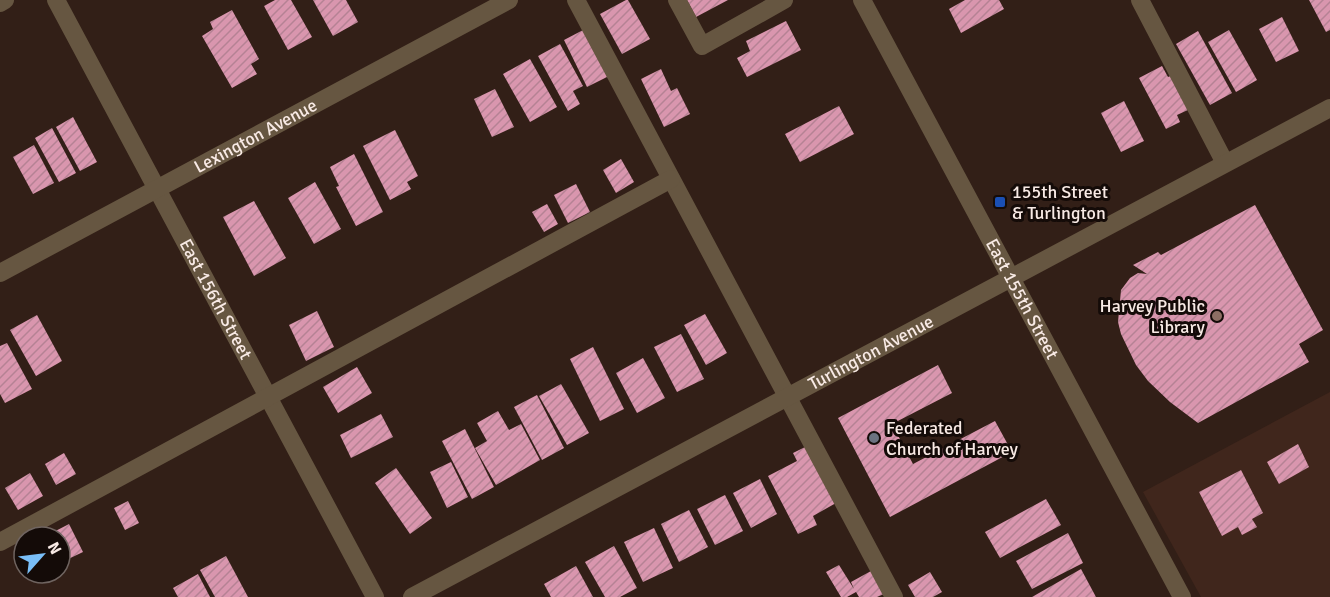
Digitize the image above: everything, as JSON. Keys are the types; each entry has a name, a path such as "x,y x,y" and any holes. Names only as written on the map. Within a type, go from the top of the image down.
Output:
{"street":[{"path":"0,3 5,0"},
{"name":"East 156th Street","path":"56,0 375,597"},
{"name":"Lexington Avenue","path":"0,273 509,0"},
{"path":"576,0 894,597"},
{"path":"677,0 702,46 784,0"},
{"name":"East 155th Street","path":"862,0 1182,597"},
{"path":"1140,0 1225,163"},
{"name":"Turlington Avenue","path":"411,597 1330,108"},
{"path":"0,542 671,179"}],"shaded area":[{"path":"1330,392 1330,597 1201,597 1143,492"}],"building":[{"path":"275,0 291,0 312,37 288,50 264,6"},
{"path":"313,0 346,0 358,22 333,36"},
{"path":"626,0 650,39 622,54 600,14"},
{"path":"687,0 728,0 696,17"},
{"path":"965,0 999,0 1004,9 961,33 949,9"},
{"path":"1309,0 1330,0 1330,30 1326,32"},
{"path":"232,10 259,59 251,64 257,74 232,88 202,36 213,29 210,22"},
{"path":"1282,17 1299,51 1276,62 1259,29"},
{"path":"786,21 801,50 747,77 737,58 750,51 746,41"},
{"path":"585,29 609,76 587,87 564,40"},
{"path":"1229,30 1257,80 1236,92 1208,42"},
{"path":"1198,31 1232,93 1210,105 1176,44"},
{"path":"560,44 583,86 573,91 580,104 568,111 538,56"},
{"path":"530,59 557,107 530,122 503,74"},
{"path":"1162,66 1168,77 1173,75 1190,109 1177,115 1180,122 1166,129 1139,78"},
{"path":"661,69 671,91 677,88 690,114 664,127 641,79"},
{"path":"495,89 514,127 492,137 474,99"},
{"path":"1124,101 1144,141 1121,152 1101,113"},
{"path":"839,106 854,134 800,162 785,134"},
{"path":"73,117 97,162 80,171 56,127"},
{"path":"52,128 76,173 59,182 35,138"},
{"path":"395,130 418,176 407,182 411,189 390,200 363,146"},
{"path":"34,145 54,183 33,194 13,157"},
{"path":"354,154 383,212 356,226 336,187 339,186 330,167"},
{"path":"621,159 634,182 616,193 603,170"},
{"path":"315,182 341,229 314,244 288,198"},
{"path":"576,184 590,212 568,223 554,195"},
{"path":"254,201 286,258 254,276 223,217"},
{"path":"547,204 558,224 544,232 532,212"},
{"name":"Harvey Public Library","path":"1255,205 1323,330 1299,344 1309,362 1198,423 1170,402 1148,381 1136,365 1121,334 1118,322 1121,290 1130,278 1138,273 1147,274 1133,265 1158,252 1161,255"},
{"path":"317,311 334,347 306,361 289,325"},
{"path":"705,314 727,353 706,365 684,325"},
{"path":"37,315 62,361 36,376 10,330"},
{"path":"681,334 704,379 677,392 654,347"},
{"path":"7,343 32,389 5,403 0,394 0,346"},
{"path":"593,347 624,409 600,421 570,359"},
{"path":"643,358 665,398 637,413 616,373"},
{"name":"Federated Church of Harvey","path":"938,365 952,393 892,424 913,464 995,421 1012,452 890,517 838,418"},
{"path":"357,367 372,393 338,413 323,387"},
{"path":"561,384 589,433 567,445 539,396"},
{"path":"537,395 564,448 542,460 514,407"},
{"path":"498,411 509,430 521,424 540,460 496,485 475,448 487,441 477,423"},
{"path":"381,414 393,437 351,458 340,435"},
{"path":"465,429 494,487 472,499 442,441"},
{"path":"1298,444 1309,467 1279,484 1267,462"},
{"path":"807,446 836,503 813,516 817,525 798,534 768,476 797,461 793,453"},
{"path":"64,453 76,474 56,485 45,464"},
{"path":"451,462 468,497 447,508 430,472"},
{"path":"396,468 432,518 410,534 375,483"},
{"path":"1241,470 1263,513 1252,519 1257,527 1242,535 1238,527 1222,536 1199,492"},
{"path":"30,473 43,496 18,510 5,488"},
{"path":"760,479 777,514 751,528 733,493"},
{"path":"725,495 743,531 715,545 697,509"},
{"path":"1046,499 1061,525 1000,558 985,532"},
{"path":"128,501 139,523 125,530 114,508"},
{"path":"689,510 708,547 679,562 661,524"},
{"path":"654,528 673,568 643,582 624,542"},
{"path":"72,530 83,552 72,557"},
{"path":"1068,533 1083,563 1032,589 1016,561"},
{"path":"614,546 637,588 620,597 605,597 585,562"},
{"path":"226,556 248,597 215,597 200,570"},
{"path":"839,565 854,589 851,582 871,571 884,594 877,597 859,597 856,592 847,597 841,597 826,572"},
{"path":"576,566 593,597 551,597 544,584"},
{"path":"1081,569 1096,597 1032,597"},
{"path":"930,572 942,592 933,597 915,597 908,585"},
{"path":"198,574 210,597 178,597 173,588"}],"place":[{"name":"155th Street & Turlington","path":"1000,202"},
{"name":"Harvey Public Library","path":"1217,316"},
{"name":"Federated Church of Harvey","path":"874,438"}]}
